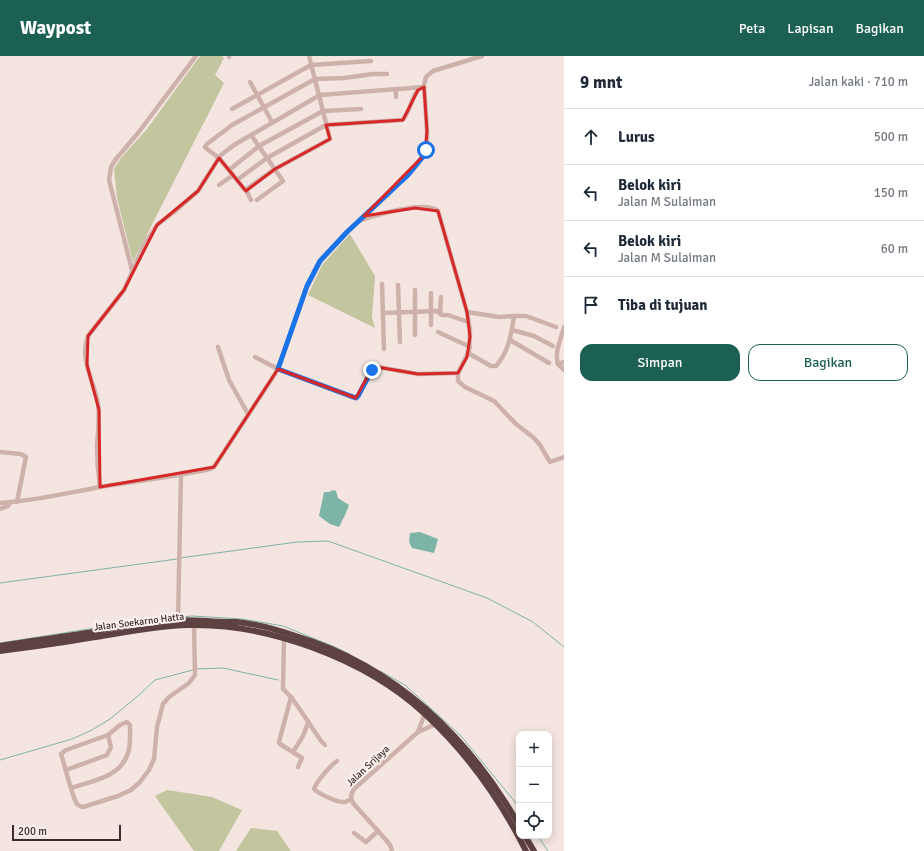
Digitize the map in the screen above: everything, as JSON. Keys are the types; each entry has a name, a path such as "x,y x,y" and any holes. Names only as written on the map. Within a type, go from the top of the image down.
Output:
{"highway":[{"name":"Jalan Soekarno Hatta","path":"0,646 178,618 238,622 282,631 314,641 376,671 409,694 442,722 476,761 516,820"},
{"name":"Jalan Soekarno Hatta","path":"0,652 152,628 194,625 232,628 284,638 327,653 387,684 425,713 472,765 518,834 526,851"},
{"path":"527,839 534,851"}],"street":[{"path":"133,271 109,180 111,167 196,56"},
{"path":"246,190 275,170 330,139 309,56"},
{"path":"0,503 44,499 100,487 181,475 214,467 278,369 307,286 316,267 337,242 408,175 425,154 427,146 427,132 422,88 426,77 433,71 482,56"},
{"path":"232,109 311,65 371,61"},
{"path":"251,200 246,190 220,158 207,150 205,147 207,144 232,125 315,79 387,74"},
{"path":"250,82 272,122"},
{"path":"100,487 97,454 99,410 87,365 86,342 88,336 124,290 145,244 157,225 198,191 220,158 234,145 319,96 422,88"},
{"path":"237,180 267,158 326,125 402,120 409,111 416,93 422,88"},
{"path":"396,90 396,96"},
{"path":"229,170 259,146 323,112 361,109"},
{"path":"251,135 282,180 282,182 257,200"},
{"path":"219,185 233,175"},
{"path":"359,221 384,213 415,208 436,209 438,211 467,312 470,337 469,350 458,373 458,381 464,387 494,401 516,424 534,438 550,462 564,457"},
{"path":"382,284 384,349"},
{"path":"398,285 400,342"},
{"path":"415,290 415,335"},
{"path":"431,293 431,325"},
{"path":"440,314 441,297"},
{"path":"383,313 436,311 442,315 448,315 468,322"},
{"path":"467,312 499,316 526,316 556,327"},
{"path":"438,332 469,350 491,366 496,366 506,353 514,316"},
{"path":"564,327 562,343 557,353 558,364 564,370"},
{"path":"512,330 534,336 553,346"},
{"path":"510,340 549,363"},
{"path":"218,347 229,380 248,414"},
{"path":"255,357 278,369 356,398 370,372 378,367 418,374 458,373"},
{"path":"558,364 564,362"},
{"path":"0,452 21,454 26,457 17,502"},
{"path":"178,618 181,475"},
{"path":"0,509 8,506 11,502"},
{"path":"71,788 111,774 120,768 126,760 129,752 130,725 127,722 108,735 62,752 61,754 71,788 76,802 78,805 83,807 118,796 131,790 145,776 154,759 157,726 163,704 168,697 189,683 194,675 194,625"},
{"path":"284,638 283,689 291,697 325,745"},
{"path":"291,697 279,742 302,759 298,767"},
{"name":"Jalan Srijaya","path":"392,851 390,845 351,799 351,794 354,789 418,732 425,713"},
{"path":"293,752 303,736 308,722"},
{"path":"418,732 436,724"},
{"path":"66,770 107,755 111,748 108,735"},
{"path":"337,761 333,763 317,783 314,790 323,796 338,801 344,802 351,799"},
{"path":"354,834 366,842 378,831"}],"highlighted area":[{"path":"424,87 427,131 425,154 364,216 415,208 438,211 467,312 470,337 467,357 458,373 418,374 377,367 370,372 356,398 278,369 214,467 100,487 99,410 87,365 88,336 124,290 157,225 198,191 219,158 246,191 275,169 330,139 326,125 403,120 418,90"}],"green space":[{"path":"200,56 222,56 224,58 215,75 224,83 133,262 117,198 114,169 121,158 147,129"},
{"path":"350,234 375,276 372,317 375,328 308,295 322,265"},
{"path":"167,790 212,797 242,810 219,851 194,851 155,796"},
{"path":"251,828 277,831 291,851 236,851"}],"water":[{"path":"333,490 336,491 338,498 349,505 339,527 330,524 319,516 324,492"},
{"path":"420,532 438,539 434,553 412,548 409,542 410,533"}],"waterway":[{"path":"180,558 297,542 328,541 487,598 533,622 564,647"},
{"path":"0,583 177,559"},
{"path":"181,617 192,616 242,619 283,626 349,654"},
{"path":"0,643 153,619"},
{"path":"196,669 223,668 278,680"},
{"path":"0,760 72,739 92,730 110,719 155,680 193,670"},
{"path":"380,671 405,685 461,736 516,803"},
{"path":"540,839 548,851"}],"route":[{"path":"372,370 358,396 354,398 278,369 307,286 320,261 347,232 408,175 418,164 426,150"}]}
